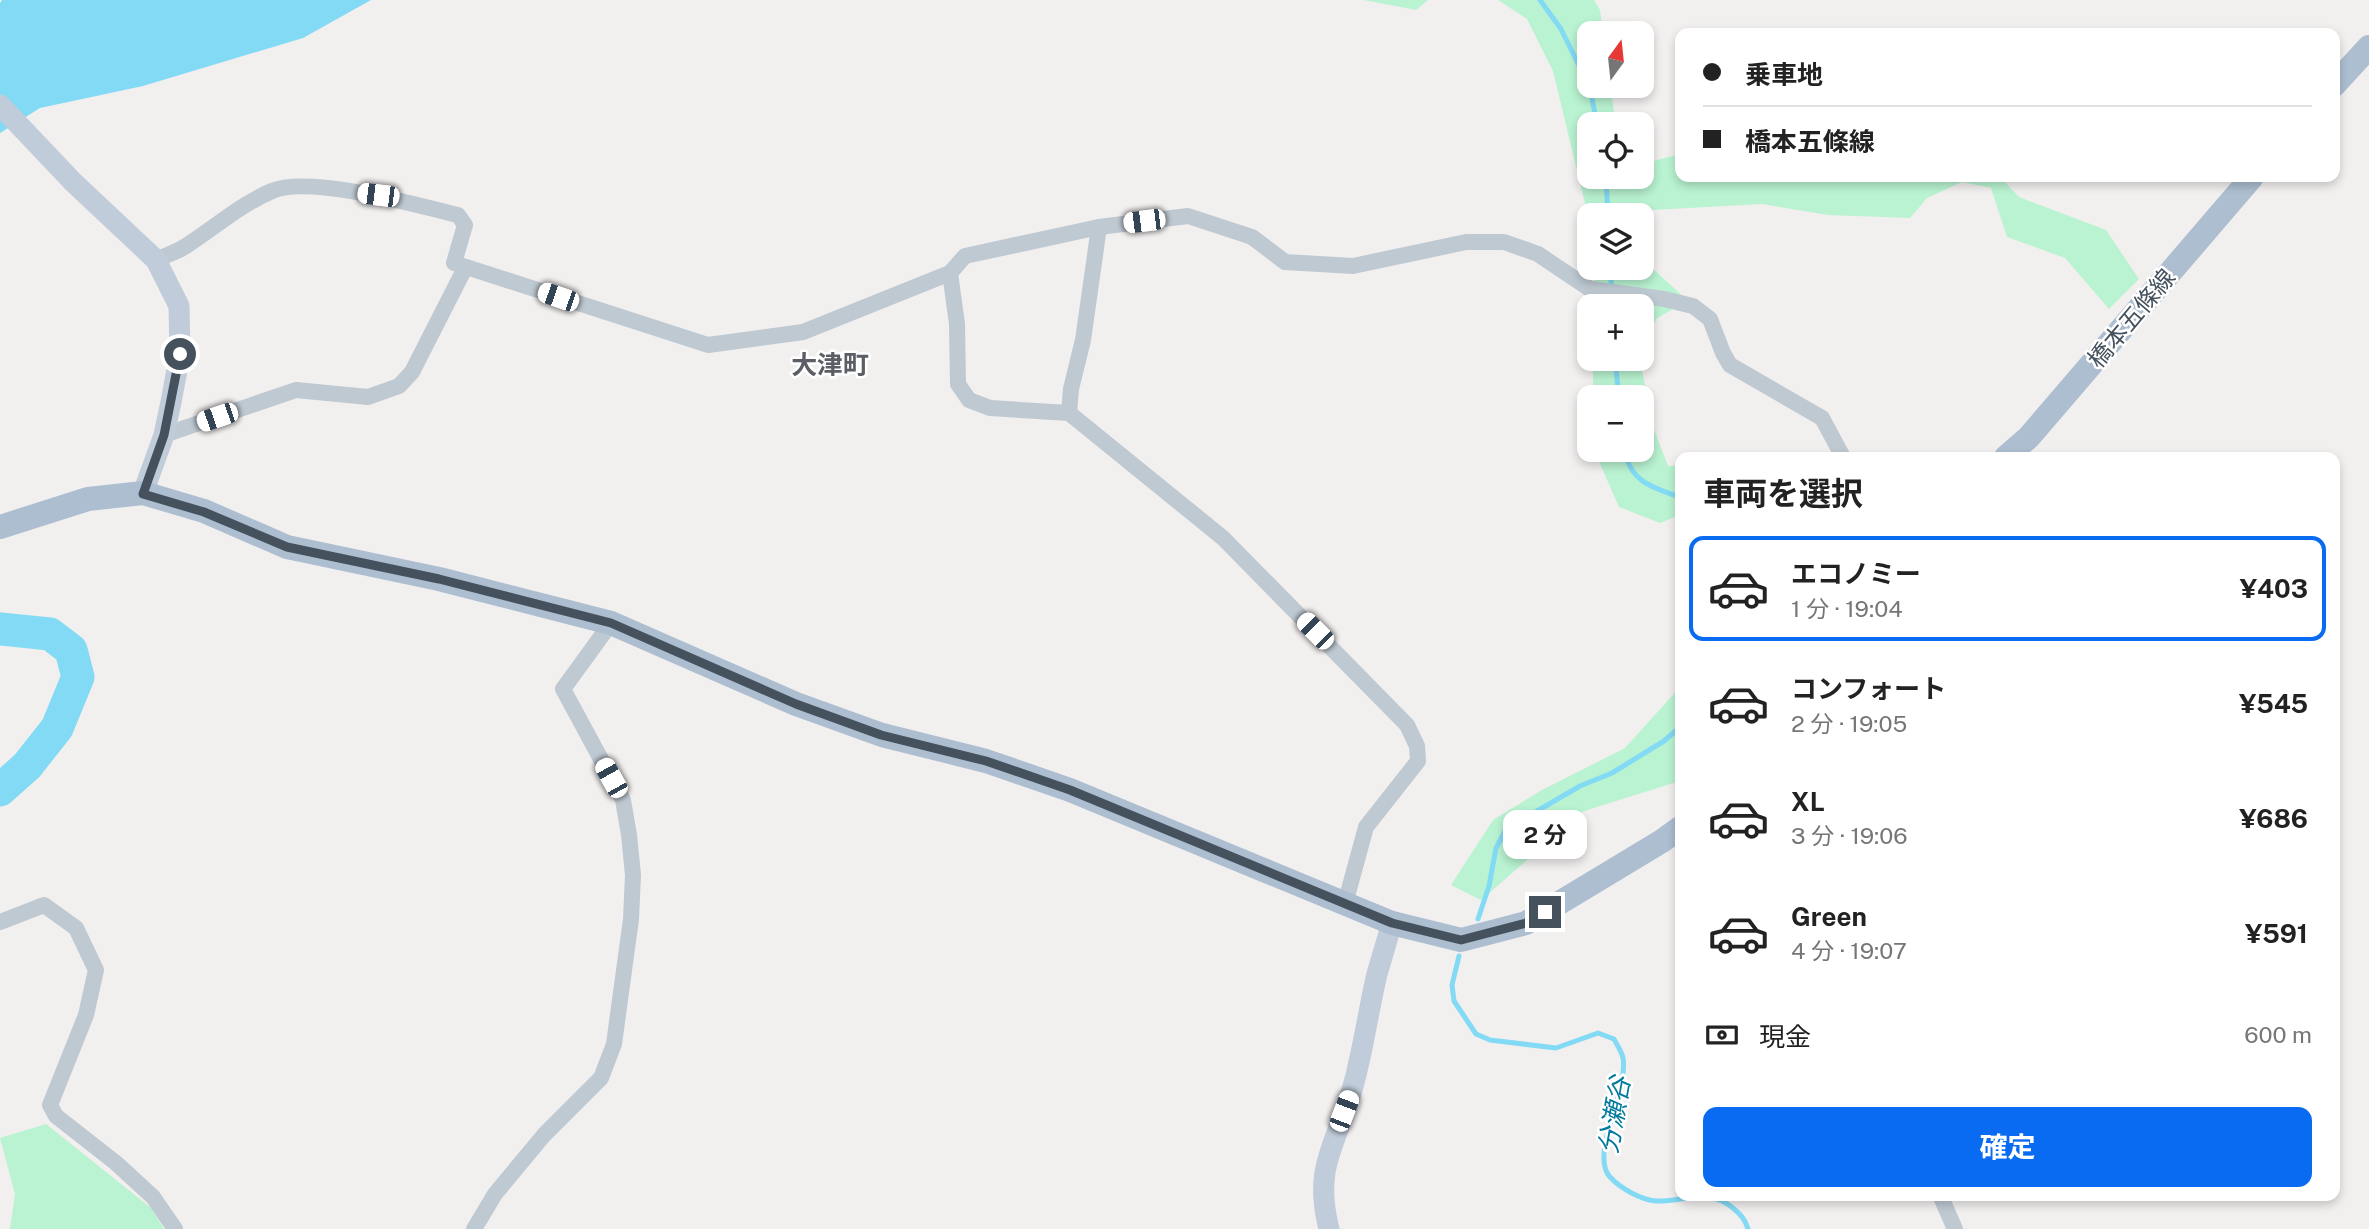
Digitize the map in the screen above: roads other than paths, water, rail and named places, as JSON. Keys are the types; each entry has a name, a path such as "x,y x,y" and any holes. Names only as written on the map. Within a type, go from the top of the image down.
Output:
{"main road":[{"path":"2340,78 2369,47"},
{"name":"橋本五條線","path":"2019,452 2248,182"},
{"path":"0,527 88,499 143,494 204,512 287,547 439,579 611,623 796,704 881,735 986,761 1070,790 1392,923 1461,940 1526,923 1675,832"}],"street":[{"path":"0,105 73,182 156,260 179,306 180,354 164,435 143,494"},
{"path":"156,260 182,248 274,190 298,186 378,195 458,215 465,225 454,263 708,345 803,332 950,273 965,256 1099,227 1188,216 1252,237 1284,262 1353,266 1466,242 1504,242 1538,254 1590,289 1664,299 1693,306 1710,319 1723,353 1731,365 1822,418 1840,452"},
{"path":"1069,413 1071,389 1083,340 1099,227"},
{"path":"164,435 296,390 368,397 399,386 412,372 466,268"},
{"path":"950,273 957,324 958,384 969,400 990,408 1069,413 1223,538 1407,724 1417,746 1418,761 1366,827 1345,904"},
{"path":"474,1229 495,1194 544,1135 601,1078 614,1044 631,919 633,875 629,835 623,800 563,689 611,623"},
{"path":"0,922 44,905 76,929 96,970 86,1015 51,1105 56,1116 116,1163 153,1197 175,1229"},
{"path":"1329,1229 1322,1182 1328,1153 1352,1090 1377,974 1392,923"},
{"path":"1943,1201 1955,1229"}],"water":[{"path":"2,0 371,0 303,38 143,86 40,108 0,133"}],"waterway":[{"name":"分瀬谷","path":"1540,0 1561,29 1590,88 1595,112"},
{"name":"分瀬谷","path":"1607,189 1607,203"},
{"name":"分瀬谷","path":"1611,280 1612,294"},
{"name":"分瀬谷","path":"1616,371 1618,385"},
{"name":"分瀬谷","path":"1628,462 1644,482 1675,495"},
{"path":"0,629 50,634 71,650 78,677 57,728 27,766 0,790"},
{"name":"分瀬谷","path":"1478,919 1489,886 1496,848 1506,829 1580,786 1612,773 1675,731"},
{"name":"分瀬谷","path":"1459,956 1452,985 1454,1001 1476,1034 1490,1040 1556,1048 1598,1033 1614,1039 1622,1056 1623,1071 1606,1138 1605,1167 1610,1177 1631,1193 1656,1201 1675,1200"},
{"name":"分瀬谷","path":"1721,1201 1736,1211 1748,1229"}],"district":[{"name":"大津町","path":"830,364"}]}
